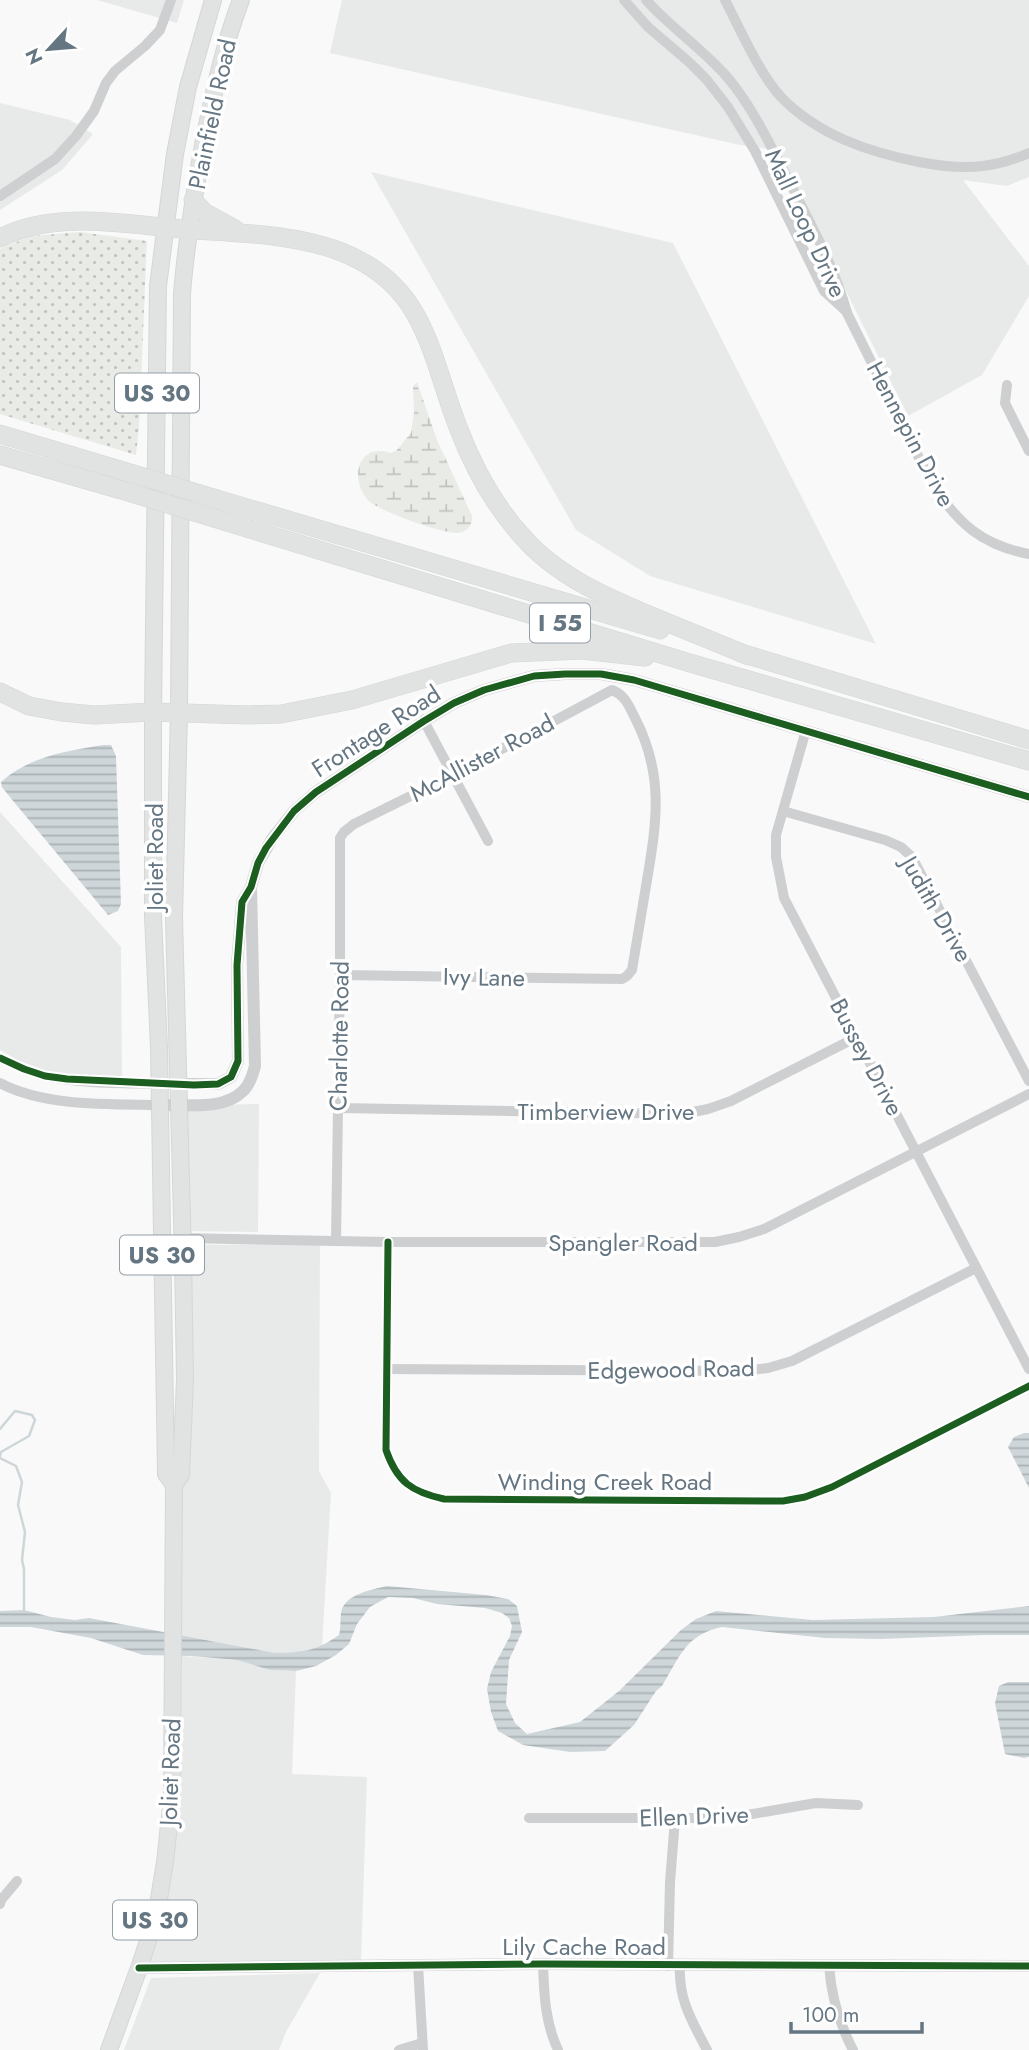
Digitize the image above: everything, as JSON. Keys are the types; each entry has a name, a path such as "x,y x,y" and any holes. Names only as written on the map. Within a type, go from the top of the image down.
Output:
{"highway":[{"path":"193,200 204,212 242,233"},
{"path":"0,238 36,224 67,220 242,233 308,242 339,251 384,274 420,320 469,456 492,498 522,537 571,578 610,599 750,656"},
{"name":"I 55","path":"0,434 1029,740"},
{"name":"I 55","path":"0,455 690,663 1029,761"},
{"path":"0,692 29,706 94,715 153,712 281,714 352,700 511,653 582,650 690,663"}],"main road":[{"name":"Plainfield Road","path":"164,228 188,87 213,0"},
{"name":"Plainfield Road","path":"188,229 212,97 241,0"},
{"name":"Joliet Road","path":"164,228 158,286 153,916 160,1084 166,1474 174,1485"},
{"name":"Joliet Road","path":"109,2050 156,1917 172,1797 174,1485 181,1475 184,1403 183,1238 174,916 183,293 188,229"}],"street":[{"path":"0,196 62,152 93,111 106,83 115,71 145,46 159,30 171,0"},
{"name":"Mall Loop Drive","path":"624,0 648,27 716,90 755,151 824,291 847,313"},
{"name":"Mall Loop Drive","path":"646,0 701,50 742,98 769,143 818,239 840,285 847,313"},
{"path":"725,0 758,63 780,96 808,120 844,141 890,156 947,167 982,166 1029,153"},
{"name":"Hennepin Drive","path":"847,313 932,484 948,507 965,527 987,541 1029,554"},
{"path":"1007,385 1005,403 1029,451"},
{"name":"Frontage Road","path":"160,1084 218,1084 231,1077 237,1061 237,965 242,902 251,887 266,848 294,811 316,792 424,721 454,703 484,690 534,676 601,674 634,680 1029,797"},
{"name":"McAllister Road","path":"344,832 354,824 453,775 612,690 620,693 637,722 647,747 654,773 657,803 632,970 627,976"},
{"path":"424,721 488,841"},
{"name":"Bussey Drive","path":"806,730 776,835 776,857 784,898 1029,1369"},
{"name":"Judith Drive","path":"783,811 886,840 901,847 912,857 1029,1081"},
{"name":"Charlotte Road","path":"336,1241 340,838 344,832"},
{"name":"Frontage Road","path":"160,1105 222,1102 245,1090 252,1079 256,1066 251,887"},
{"name":"Ivy Lane","path":"340,975 622,979 627,976"},
{"name":"Timberview Drive","path":"339,1108 682,1114 708,1110 731,1101 857,1037"},
{"path":"0,1058 45,1076 160,1084"},
{"path":"0,1083 45,1100 160,1105"},
{"name":"Spangler Road","path":"183,1238 388,1242 715,1242 764,1229 1029,1094"},
{"name":"Winding Creek Road","path":"388,1242 386,1450 391,1465 400,1478 412,1488 444,1499 783,1501 804,1497 832,1487 1029,1386"},
{"name":"Edgewood Road","path":"386,1369 742,1371 768,1368 792,1361 976,1268"},
{"name":"Ellen Drive","path":"529,1818 729,1818 816,1803 858,1805"},
{"path":"676,1819 670,1882 674,1966 684,2002 707,2050"},
{"path":"0,1904 18,1881"},
{"path":"543,1964 545,2008 558,2050"},
{"name":"Lily Cache Road","path":"139,1968 543,1964 1029,1966"},
{"path":"399,2050 422,2047 418,1965"},
{"path":"829,1965 830,1987 836,2009 853,2050"}],"shaded area":[{"path":"97,0 184,0 177,23"},
{"path":"342,0 1029,0 1029,177 1007,186 963,180 1029,266 1029,296 982,375 908,416 776,150 740,145 330,53"},
{"path":"0,103 70,120 93,134 62,170 0,210"},
{"path":"371,172 673,243 876,644 650,576 576,530"},
{"path":"111,745 116,756 121,904 118,911 108,915 9,796 1,782 37,760"},
{"path":"0,812 121,947 122,1077 52,1073 17,1060 0,1050"},
{"path":"259,1104 258,1232 178,1231 179,1106"},
{"path":"320,1244 319,1471 331,1493 322,1646 306,1652 275,1653 179,1635 175,1245"},
{"path":"1029,1433 1029,1488 1008,1447 1014,1437"},
{"path":"387,1586 486,1595 508,1599 517,1606 522,1632 509,1660 506,1704 515,1723 527,1734 580,1722 619,1691 681,1630 696,1619 716,1611 813,1620 934,1617 1029,1606 1029,1635 880,1639 825,1638 722,1627 710,1630 692,1641 685,1649 634,1725 605,1751 570,1752 523,1745 498,1731 487,1689 491,1672 510,1636 512,1626 509,1618 502,1613 485,1608 388,1597 370,1607 357,1624 349,1644 336,1655 316,1666 296,1671 270,1670 237,1660 143,1655 91,1638 31,1627 0,1627 0,1611 24,1610 75,1620 89,1618 275,1653 301,1651 316,1648 339,1635 341,1613 347,1601 366,1591"},
{"path":"182,1656 237,1660 270,1670 296,1671 292,1774 367,1777 361,1963 149,1964 168,1892 180,1816"},
{"path":"1008,1682 1029,1682 1029,1757 1005,1754 995,1703 999,1686"},
{"path":"320,1973 286,2032 279,2050 124,2050 151,1978"}],"green space":[{"path":"80,232 147,241 136,455 0,414 0,249 31,236"},
{"path":"417,382 437,440 472,516 470,526 463,532 437,529 385,510 369,501 359,484 358,474 364,458 379,451 396,451 411,433 414,412 413,386"}],"waterway":[{"path":"0,1429 15,1411 32,1415 35,1420 29,1436 1,1452 0,1456"},
{"path":"0,1458 16,1466 22,1482 18,1505 25,1532 22,1560 24,1610"}],"cycle path":[{"path":"0,1058 45,1076 67,1079 194,1085 218,1084 231,1077 238,1061 237,965 242,902 251,887 266,848 294,811 316,792 424,721 454,703 484,690 534,676 601,674 634,680 1029,797"},
{"path":"388,1242 386,1450 395,1470 407,1484 423,1493 444,1499 783,1501 805,1497 832,1487 1029,1386"},
{"path":"139,1968 543,1964 1029,1966"}]}
